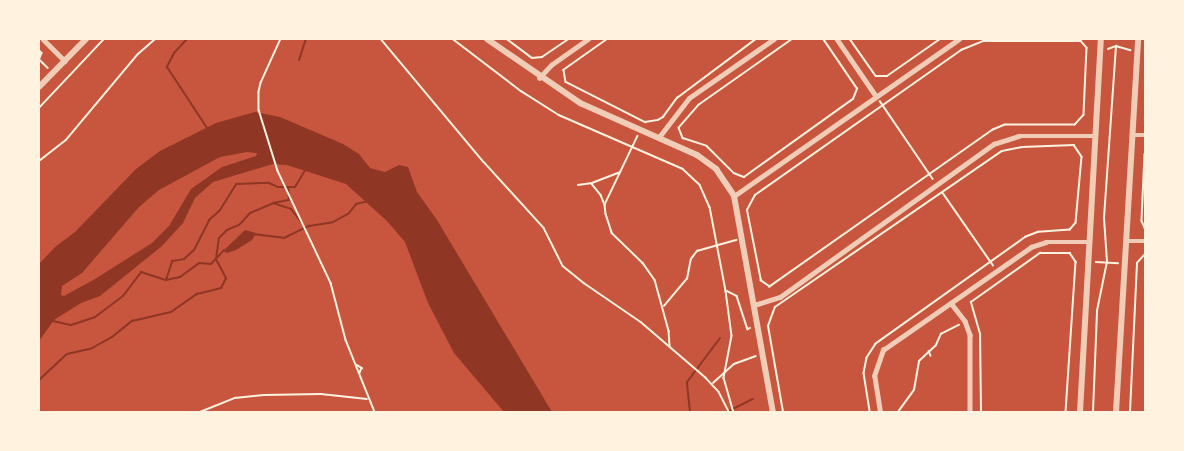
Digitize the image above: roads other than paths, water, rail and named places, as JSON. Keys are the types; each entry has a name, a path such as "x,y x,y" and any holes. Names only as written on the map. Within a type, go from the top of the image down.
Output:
{"street":[{"path":"43,39 65,61"},
{"path":"39,87 86,39"},
{"path":"487,39 539,78 580,103 697,155 716,169 734,196 773,412"},
{"path":"539,78 551,65 588,39"},
{"path":"658,137 689,98 774,39"},
{"path":"837,39 876,96"},
{"path":"734,196 959,39"},
{"path":"1080,412 1101,39"},
{"path":"1116,412 1138,39"},
{"path":"1132,135 1145,135"},
{"path":"754,305 780,297 994,144 1019,136 1095,136"},
{"path":"1126,241 1145,241"},
{"path":"880,412 874,376 883,350 1031,247 1046,242 1089,242"},
{"path":"951,303 965,321 970,335 969,412"}],"waterway":[{"path":"187,39 174,53 167,67 207,128"},
{"path":"299,60 306,39"},
{"path":"166,280 172,261 184,259 194,250 209,220 220,210 236,184 269,183 278,187 295,187 306,169"},
{"path":"273,203 289,200 288,187"},
{"path":"253,234 284,238 309,226 333,222 349,213 356,204 369,201"},
{"path":"39,380 67,354 92,348 112,337 132,321 171,312 197,294 221,288 226,278 216,259 219,238 227,230 239,225 250,213 273,203 291,209 302,223"},
{"path":"53,321 71,325 95,317 123,296 141,272 166,280 180,277 199,263 211,264 224,250"},
{"path":"690,412 687,382 720,338"},
{"path":"727,412 753,399"}]}
